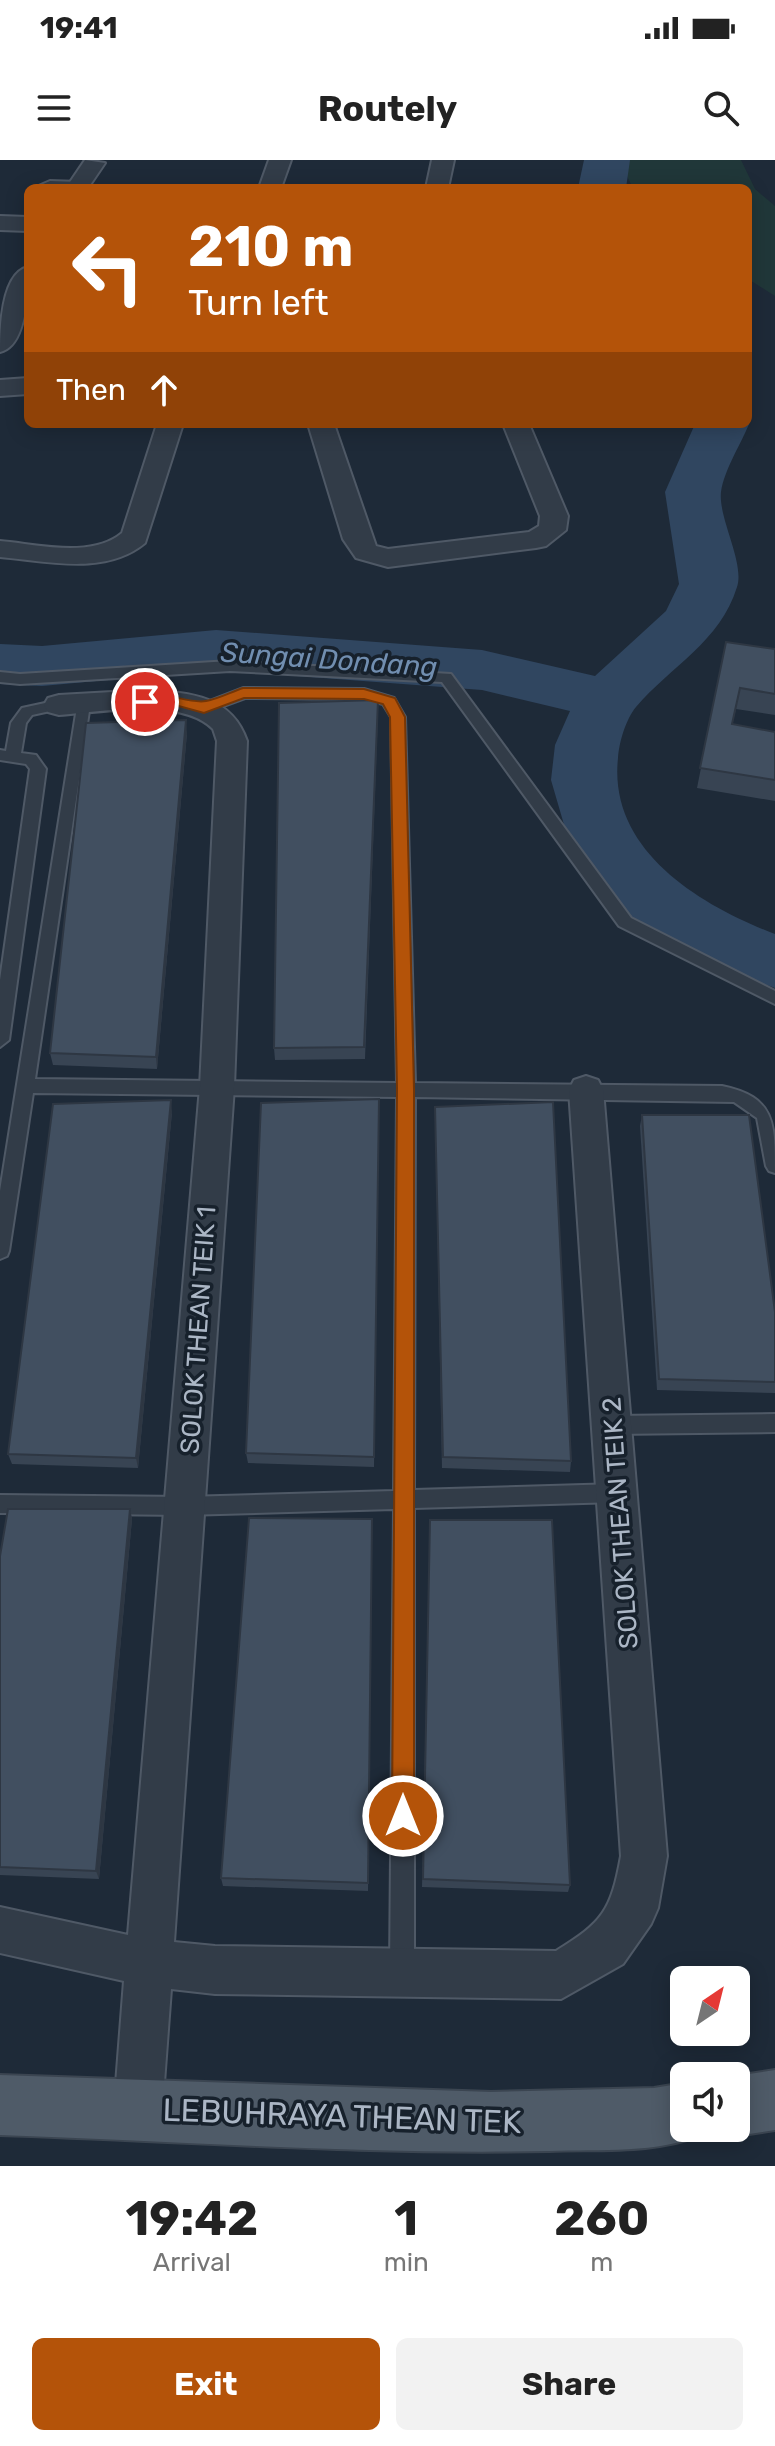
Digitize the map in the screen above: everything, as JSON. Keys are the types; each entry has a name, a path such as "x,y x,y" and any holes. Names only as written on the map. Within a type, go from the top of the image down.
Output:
{"main road":[{"path":"750,2104 775,2100"},
{"name":"LEBUHRAYA THEAN TEK","path":"0,2105 491,2122 670,2115"}],"street":[{"path":"271,184 280,160"},
{"path":"438,184 443,160"},
{"path":"79,184 94,163"},
{"path":"0,223 24,224"},
{"path":"0,345 24,284"},
{"path":"0,388 24,386"},
{"path":"0,549 103,555 129,545 135,537 169,428"},
{"path":"322,428 357,539 366,552 388,558 536,540 552,530 554,516 518,428"},
{"path":"71,705 175,700 204,708"},
{"name":"SOLOK THEAN TEIK 1","path":"138,2110 217,1087 232,741 225,721 204,708"},
{"name":"SOLOK THEAN TEIK 2","path":"402,1974 561,1975 606,1947 635,1908 644,1856 586,1090"},
{"path":"0,1930 150,1963 215,1970 402,1974"}],"lane":[{"path":"0,677 230,666 446,677 625,922 775,998"},
{"path":"204,708 243,693 364,694 389,701 398,717 406,1089 402,1974"},
{"path":"0,1040 38,769 31,759 6,755 24,711 35,706 71,705 27,1086 0,1251"},
{"path":"27,1086 586,1090 739,1096 765,1115 775,1166"},
{"path":"612,1425 775,1423"},
{"path":"0,1504 185,1506 617,1493"}],"green space":[{"path":"625,160 741,160 755,189 775,206 775,296 752,282 752,184 631,184 626,174"}],"building":[{"path":"726,642 775,649 775,694 740,688 732,724 775,732 775,780 700,768"},
{"path":"378,700 364,1047 274,1048 279,703"},
{"path":"186,720 156,1057 50,1053 86,723"},
{"path":"379,1099 374,1457 246,1453 261,1103"},
{"path":"171,1100 136,1458 8,1454 53,1104"},
{"path":"553,1102 571,1461 443,1457 435,1107"},
{"path":"642,1115 749,1115 775,1312 775,1382 659,1379"},
{"path":"8,1509 130,1509 96,1871 0,1867 0,1556"},
{"path":"249,1518 372,1519 368,1883 221,1878"},
{"path":"430,1520 552,1520 570,1885 423,1879"}],"waterway":[{"path":"603,184 607,160"},
{"path":"607,699 692,621 709,584 693,492 720,428"},
{"name":"Sungai Dondang","path":"0,664 42,666 216,650 482,670 607,699"},
{"path":"607,699 587,745 583,780 606,852 647,895 729,944 775,962"}],"route":[{"path":"145,702 175,700 204,708 243,693 364,694 389,701 398,717 406,1089 403,1816"}]}
